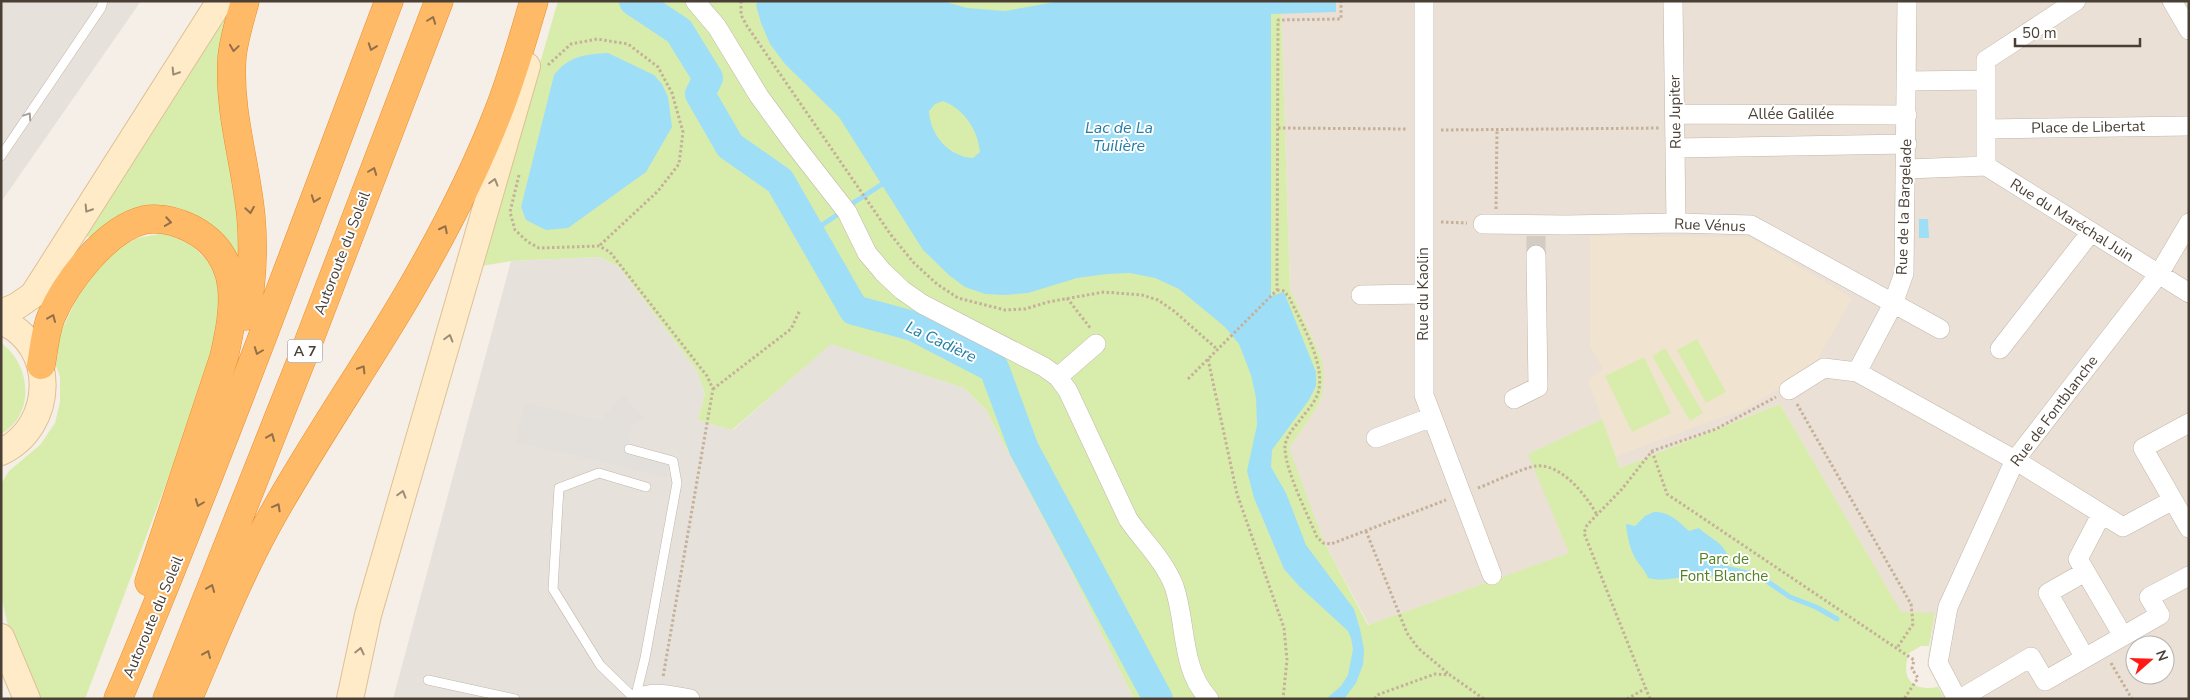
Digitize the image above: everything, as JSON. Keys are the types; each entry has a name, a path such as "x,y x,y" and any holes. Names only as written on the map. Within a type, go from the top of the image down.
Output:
{"highway":[{"path":"159,554 231,366 246,316 250,293 253,262 251,216 233,98 232,58 236,31 245,1"},
{"name":"Autoroute du Soleil","path":"118,699 186,536 389,1"},
{"name":"Autoroute du Soleil","path":"167,699 307,346 439,1"},
{"path":"188,699 239,580 265,529 288,487 410,291 469,179 503,100 534,1"},
{"path":"41,365 46,332 63,295 84,266 105,242 121,230 144,220 166,220 183,225 203,235 220,254 230,274 233,288 231,326 224,357 110,699"}],"main road":[{"path":"1,313 26,301 33,295 220,1"},
{"path":"350,699 368,615 545,1"},
{"path":"1,321 23,335 34,349 41,365 44,386 42,406 33,424 20,440 2,453"},
{"path":"1,637 27,699"},
{"path":"1,674 15,699"}],"street":[{"path":"695,1 717,27 771,112 847,212 867,253 883,272 902,290 922,304 960,326 986,336 1022,355 1058,377 1068,391 1128,519 1160,559 1174,586 1191,672 1209,699"},
{"name":"Rue du Kaolin","path":"1424,1 1422,130 1424,395 1492,575"},
{"name":"Rue Jupiter","path":"1673,1 1676,223"},
{"name":"Rue de la Bargelade","path":"1857,372 1893,304 1904,273 1907,169 1907,1"},
{"path":"1907,169 1986,166 1986,60 2076,1"},
{"path":"2172,1 2189,30"},
{"path":"1907,81 1986,80"},
{"name":"Allée Galilée","path":"1675,121 1907,115"},
{"name":"Place de Libertat","path":"1987,129 2189,126"},
{"name":"Allée Galilée","path":"1676,148 1907,144"},
{"name":"Rue du Maréchal Juin","path":"1986,166 2189,293"},
{"name":"Rue Vénus","path":"1490,224 1536,239 1676,223 1751,225 1940,329"},
{"name":"Rue de Fontblanche","path":"1958,699 1938,663 1948,607 2015,460 2159,274 2189,223"},
{"path":"2000,349 2091,232"},
{"path":"1514,399 1538,387 1536,239"},
{"path":"1361,295 1423,294"},
{"path":"1058,377 1096,344"},
{"path":"1789,390 1824,368 1857,372 2015,460 2123,527 2173,500"},
{"path":"1376,438 1432,417"},
{"path":"2189,423 2144,448 2189,528"},
{"path":"2101,515 2078,559 2123,636"},
{"path":"2085,572 2048,593 2085,658"},
{"path":"1958,699 2032,657 2045,681 2160,615 2149,597 2189,576"},
{"path":"635,699 647,694 660,693 690,699"}],"lane":[{"path":"1,156 101,8 102,1"},
{"path":"629,449 673,461 677,483 646,658 635,699 600,664 552,589 559,488 599,474 646,487"},
{"path":"428,680 515,699"}],"path":[{"path":"741,1 741,15 746,26 891,235 914,263 937,284 958,298 1004,310 1025,309 1067,298 1104,292 1124,292 1150,298 1174,311 1218,349"},
{"path":"1188,379 1277,290 1278,20 1341,19 1341,1"},
{"path":"546,72 549,63 571,44 597,38 628,44 658,67 672,93 683,132 680,164 658,191 599,246"},
{"path":"1278,128 1497,129 1675,121"},
{"path":"1423,222 1490,224 1497,129"},
{"path":"520,174 510,212 515,230 528,242 539,248 599,246 610,252 707,376 713,389 660,693"},
{"path":"1277,290 1284,291 1289,297 1316,356 1320,386 1316,398 1286,441 1285,450 1290,471 1316,537 1323,543 1330,544 1537,466 1553,470 1570,480 1589,499 1597,515"},
{"path":"1067,298 1091,330 1096,344"},
{"path":"713,389 791,329 800,310"},
{"path":"1208,359 1236,494 1284,628 1286,660 1283,699"},
{"path":"1650,699 1584,533 1587,524 1622,489 1652,451 1716,429 1789,390 1912,604 1913,624 1897,648"},
{"path":"1652,451 1667,494 1914,660 1912,669 1918,678 1904,699"},
{"path":"1366,531 1407,633 1418,648 1450,675 1484,699"},
{"path":"2102,648 2132,699"},
{"path":"1375,699 1377,695 1435,674 1450,675"},
{"path":"1627,699 1646,688"}],"shaded area":[{"path":"1,1 141,1 1,202"},
{"path":"1281,1 2189,1 2189,699 1945,699 1927,665 1935,613 1901,613 1780,404 1620,468 1602,419 1529,454 1570,553 1369,625 1324,542 1288,448 1316,409 1322,396 1322,360 1290,289"},
{"path":"1590,236 1749,237 1852,298 1812,369 1742,410 1616,456 1588,381 1603,369 1590,346"},
{"path":"600,257 619,267 697,371 705,394 698,420 733,430 831,343 964,388 986,410 1074,577 1134,699 393,699 511,261"},
{"path":"623,395 645,419 631,426 627,453 669,465 666,477 516,442 525,403 601,420"}],"green space":[{"name":"Parc de Font Blanche","path":"558,1 1281,1 1290,289 1322,360 1324,379 1322,396 1316,409 1289,448 1324,542 1368,625 1569,553 1528,454 1602,419 1620,468 1780,404 1901,612 1935,613 1929,646 1921,646 1909,653 1906,670 1910,682 1921,687 1938,687 1945,699 1134,699 1074,577 986,410 964,388 831,344 732,430 698,420 705,394 697,371 619,267 600,257 511,261 481,266"},
{"path":"224,14 228,17 224,132 238,217 241,276 202,221 95,238 78,235"},
{"path":"165,233 190,244 210,263 221,280 222,319 207,375 85,699 37,699 14,645 3,602 1,588 1,484 9,471 40,445 55,423 60,402 60,377 54,360 57,340 80,292 108,255 137,238"},
{"path":"1697,339 1726,392 1706,403 1677,350"},
{"path":"1,343 19,363 25,389 24,402 20,414 12,425 1,434"},
{"path":"1665,348 1703,413 1690,421 1652,356"},
{"path":"1644,357 1671,413 1632,432 1605,376"}],"water":[{"name":"Lac de La Tuilière","path":"758,1 942,1 967,8 1005,11 1061,1 1336,1 1336,12 1271,14 1271,296 1284,292 1316,372 1316,386 1309,400 1272,450 1271,467 1286,493 1306,545 1354,609 1364,650 1363,665 1356,683 1344,699 1326,699 1341,686 1348,675 1353,649 1351,638 1348,631 1299,586 1284,569 1254,498 1247,471 1257,425 1256,398 1251,375 1239,344 1225,327 1179,289 1155,278 1130,273 1077,278 1028,293 1005,295 985,294 965,287 950,276 923,250 839,117 785,64 770,44 756,5","holes":["943,101 951,105 969,121 973,128 980,152 973,158 964,157 949,149 942,143 933,128 929,111 935,104"]},
{"path":"608,53 654,75 662,84 668,97 672,127 646,172 568,228 546,230 526,220 521,207 554,75 565,64 578,57"},
{"path":"1919,219 1928,219 1929,238 1919,238"},
{"path":"1654,512 1669,515 1689,531 1699,528 1719,543 1728,556 1719,572 1714,576 1697,575 1665,580 1648,578 1633,553 1626,524 1635,526 1645,516"}],"waterway":[{"name":"La Cadière","path":"634,1 679,31 708,78 700,94 730,146 780,181 854,310 913,326 994,368 1024,449 1158,699"},
{"path":"850,205 887,181"},
{"path":"810,233 837,215"},
{"path":"1715,566 1758,575 1790,597 1816,607 1837,619"}],"tunnel":[{"path":"1536,236 1536,255"}]}
